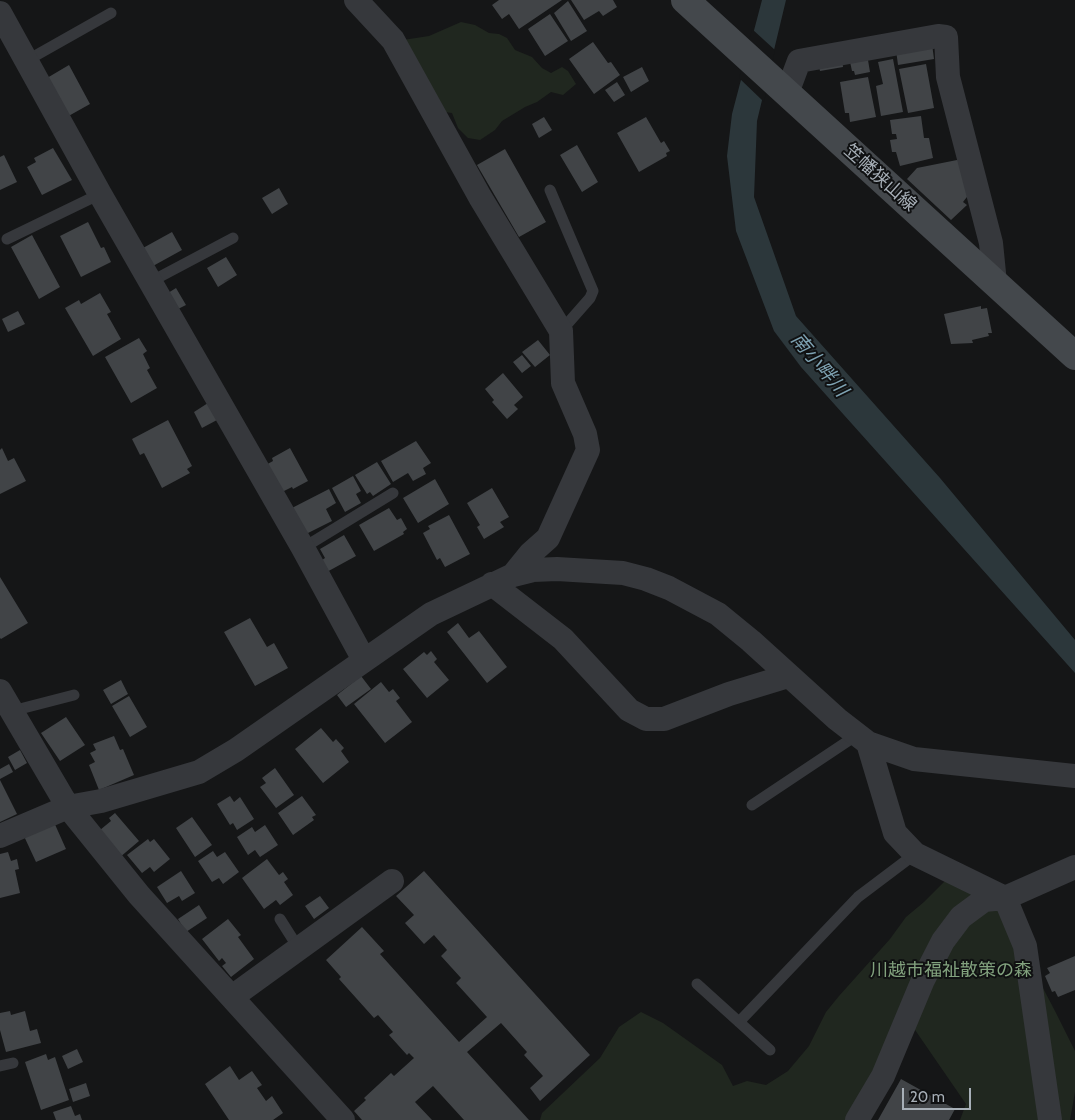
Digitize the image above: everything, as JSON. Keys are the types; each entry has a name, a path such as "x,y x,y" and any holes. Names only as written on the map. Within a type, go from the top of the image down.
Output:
{"main road":[{"name":"笠幡狭山線","path":"685,0 1075,356"}],"street":[{"path":"356,0 392,40 480,197 561,331 563,383 585,434 588,450 548,538 503,580"},
{"path":"0,13 100,194 303,548 364,660"},
{"path":"784,91 799,61 938,36 946,37 948,77 989,233 995,283"},
{"path":"0,836 68,806 101,801 199,772 236,750 431,614 503,580 534,570 556,569 623,573 670,588 718,614 862,739 914,759 1075,776"},
{"path":"503,580 563,639 629,710 646,719 664,719 729,694 788,676"},
{"path":"0,691 68,806 139,895 343,1120"},
{"path":"862,739 895,833 915,854 1006,898 1026,946 1050,1120"},
{"path":"857,1120 883,1076 923,980 942,941 961,917 984,900 1006,898 1075,867"},
{"path":"232,998 392,881"}],"lane":[{"path":"26,61 111,13"},
{"path":"550,190 593,291 590,298 561,331"},
{"path":"7,239 100,194"},
{"path":"150,282 233,238"},
{"path":"303,548 393,493"},
{"path":"12,711 74,695"},
{"path":"752,805 862,739"},
{"path":"739,1022 858,898 915,854"},
{"path":"280,919 299,949"},
{"path":"698,984 770,1050"},
{"path":"0,1066 13,1063"}],"green space":[{"path":"461,22 475,25 489,33 499,34 507,38 515,50 532,57 542,68 551,73 562,67 568,71 576,84 563,95 551,92 537,102 525,107 502,121 495,130 480,140 468,138 458,128 452,113 444,112 403,40 429,36"},
{"name":"川越市福祉散策の森","path":"945,881 1001,908 1055,1011 1075,1051 1075,1092 1070,1120 960,1120 966,1104 913,1027 850,1120 540,1120 542,1113 600,1058 619,1027 641,1012 663,1023 722,1065 733,1086 747,1081 766,1085 788,1071 809,1046 826,1012 839,996 890,939 906,917"}],"water":[{"name":"南小畔川","path":"762,0 786,0 757,121 754,197 796,316 940,478 1075,640 1075,673 801,367 774,331 736,231 727,156 732,114"}],"pier":[{"path":"752,29 775,50 764,102 739,78"}],"building":[{"path":"499,0 562,0 519,29 509,14 502,19 492,5"},
{"path":"571,0 613,0 617,7 603,16 599,11 584,20"},
{"path":"568,1 587,31 571,41 554,13"},
{"path":"550,14 568,41 545,56 528,29"},
{"path":"593,42 608,63 611,62 620,75 594,94 569,59"},
{"path":"932,44 934,59 898,65 896,50"},
{"path":"867,54 870,72 855,75 854,71 852,71 849,57"},
{"path":"842,58 843,67 820,71 818,62"},
{"path":"893,59 903,112 881,116 876,86 883,84 878,62"},
{"path":"926,64 934,108 908,113 899,69"},
{"path":"69,65 90,104 65,118 47,78"},
{"path":"642,67 649,81 631,92 623,77"},
{"path":"868,77 876,117 850,122 849,113 845,113 840,82"},
{"path":"617,82 625,95 614,102 605,90"},
{"path":"921,116 924,138 929,138 933,158 900,166 896,152 892,152 890,140 897,139 896,134 892,134 890,120"},
{"path":"544,117 552,130 539,138 532,124"},
{"path":"646,117 661,143 664,141 670,151 666,153 667,156 639,172 617,133"},
{"path":"577,145 598,182 582,192 560,155"},
{"path":"53,148 72,180 42,195 27,167 36,162 34,158"},
{"path":"505,149 546,222 519,237 477,165"},
{"path":"4,155 17,182 0,190 0,157"},
{"path":"962,159 970,193 963,202 967,205 951,220 907,179 917,168"},
{"path":"279,188 288,204 272,214 262,198"},
{"path":"88,222 101,248 104,247 111,262 81,277 60,236"},
{"path":"172,232 182,250 153,266 143,248"},
{"path":"32,235 60,287 39,299 11,247"},
{"path":"226,257 237,275 218,287 207,268"},
{"path":"176,288 186,305 178,309 168,293"},
{"path":"100,293 111,312 107,314 121,339 93,356 65,308 79,300 81,304"},
{"path":"981,306 981,309 987,308 992,333 988,333 989,336 972,340 973,343 951,344 944,314"},
{"path":"18,311 25,324 8,332 2,319"},
{"path":"139,338 147,351 143,354 150,368 147,370 157,388 131,403 105,357"},
{"path":"538,340 550,355 535,367 522,352"},
{"path":"522,355 531,366 522,373 513,362"},
{"path":"503,373 523,397 514,405 518,409 507,419 492,402 494,400 485,389"},
{"path":"208,403 217,420 202,428 194,412"},
{"path":"168,420 192,466 187,469 190,473 162,488 144,453 140,455 132,439"},
{"path":"416,441 431,463 423,468 426,474 413,481 408,473 393,482 381,461"},
{"path":"2,448 8,461 14,458 26,481 0,494 0,450"},
{"path":"290,448 308,481 293,489 292,487 282,492 264,466 273,461 272,458"},
{"path":"377,462 391,484 373,496 370,492 367,494 355,475"},
{"path":"353,476 361,491 356,494 361,503 345,512 332,488"},
{"path":"435,479 449,504 418,523 403,498"},
{"path":"492,488 509,517 500,522 504,527 484,539 477,527 480,525 467,503"},
{"path":"329,489 336,503 326,509 332,521 304,535 290,509"},
{"path":"389,508 397,520 401,518 407,529 403,532 404,534 374,551 359,525"},
{"path":"449,515 470,554 445,567 440,558 437,560 423,533 430,529 428,526"},
{"path":"344,535 356,556 325,573 319,562 325,558 320,549"},
{"path":"0,577 28,623 1,639 0,638"},
{"path":"250,618 267,647 274,643 288,668 255,686 224,632"},
{"path":"458,623 469,638 479,631 507,667 487,683 447,632"},
{"path":"431,651 437,659 434,662 449,680 427,698 403,669 424,652 427,655"},
{"path":"361,676 371,689 346,707 337,695"},
{"path":"121,680 128,694 111,704 103,690"},
{"path":"381,682 389,692 393,689 400,698 396,701 412,722 385,743 354,704"},
{"path":"129,696 147,727 130,737 112,706"},
{"path":"66,717 85,745 60,761 41,733"},
{"path":"321,728 333,742 336,739 344,748 341,751 349,762 323,783 295,749"},
{"path":"114,736 120,750 123,749 134,775 99,790 89,765 95,762 90,753 96,750 93,744"},
{"path":"20,750 27,763 15,770 8,757"},
{"path":"9,764 13,772 0,779 0,769"},
{"path":"275,768 294,795 276,808 260,787 266,783 262,778"},
{"path":"0,780 17,814 0,822"},
{"path":"230,796 234,802 240,797 254,819 237,830 233,823 230,825 217,804"},
{"path":"302,796 316,815 312,817 314,820 293,835 278,813"},
{"path":"115,813 139,841 119,858 100,830 111,821 109,818"},
{"path":"192,817 212,845 195,857 176,828"},
{"path":"53,820 66,849 36,862 23,834"},
{"path":"265,825 278,845 260,857 255,850 248,855 237,837 252,827 255,832"},
{"path":"148,839 150,842 154,839 170,859 154,872 150,867 142,873 127,855"},
{"path":"213,851 217,857 225,852 239,872 223,884 219,878 212,882 198,861"},
{"path":"8,852 11,861 17,859 19,869 15,870 20,893 0,898 0,854"},
{"path":"267,859 279,875 283,872 288,879 284,882 293,895 280,905 276,900 264,909 242,878"},
{"path":"181,871 195,893 182,901 179,896 167,903 157,887"},
{"path":"424,871 590,1055 540,1101 530,1088 543,1076 524,1055 527,1052 501,1023 467,1052 529,1120 464,1120 433,1086 415,1102 432,1120 362,1120 354,1111 366,1100 364,1098 391,1073 394,1076 414,1058 409,1053 407,1055 389,1035 393,1032 378,1015 374,1018 339,979 341,977 326,960 362,927 384,951 380,954 459,1042 487,1017 456,983 461,978 441,956 447,950 434,935 424,944 405,923 414,915 396,896"},
{"path":"320,896 329,908 314,919 305,906"},
{"path":"199,905 207,918 186,932 178,919"},
{"path":"228,919 241,935 238,937 254,959 231,977 222,966 226,963 222,958 219,961 202,939"},
{"path":"1075,956 1075,990 1058,997 1055,991 1052,992 1045,976 1050,973 1047,968"},
{"path":"10,1011 11,1015 25,1011 30,1031 37,1029 41,1043 6,1052 0,1030 0,1013"},
{"path":"77,1049 83,1062 68,1069 62,1056"},
{"path":"46,1054 48,1060 55,1057 69,1100 41,1110 25,1062"},
{"path":"230,1066 239,1080 252,1071 262,1085 257,1088 266,1101 272,1096 283,1113 273,1120 229,1120 205,1084"},
{"path":"901,1079 955,1109 949,1120 878,1120"},
{"path":"86,1083 90,1096 73,1102 69,1089"},
{"path":"71,1106 75,1116 80,1114 82,1120 56,1120 53,1112"}]}
